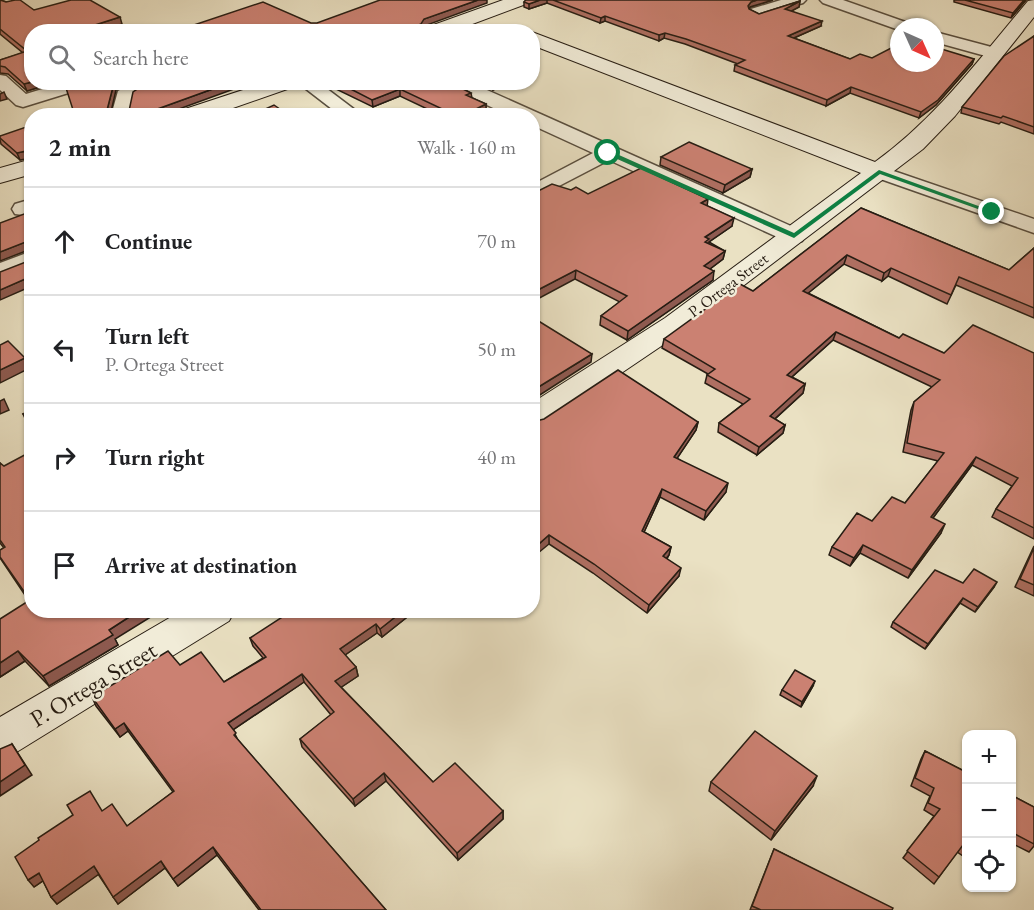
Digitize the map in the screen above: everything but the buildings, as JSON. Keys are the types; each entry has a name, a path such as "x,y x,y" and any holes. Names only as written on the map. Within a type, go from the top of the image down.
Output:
{"street":[{"path":"454,24 520,0"},
{"path":"757,12 798,0"},
{"path":"828,0 890,22"},
{"name":"P. Ortega Street","path":"540,413 659,336 879,172 933,127 1034,5"},
{"path":"476,16 496,24"},
{"path":"944,39 993,53"},
{"path":"540,41 879,172 1034,226"},
{"path":"0,80 23,101 59,90"},
{"path":"122,108 124,95 134,90"},
{"path":"213,108 266,90"},
{"path":"317,90 343,108"},
{"path":"470,90 509,108"},
{"path":"540,122 794,236"},
{"path":"540,190 608,153"},
{"path":"0,176 24,168"},
{"path":"0,272 24,262"},
{"name":"P. Ortega Street","path":"0,739 203,618"}],"route":[{"path":"608,153 794,236 879,172 992,212"}]}
